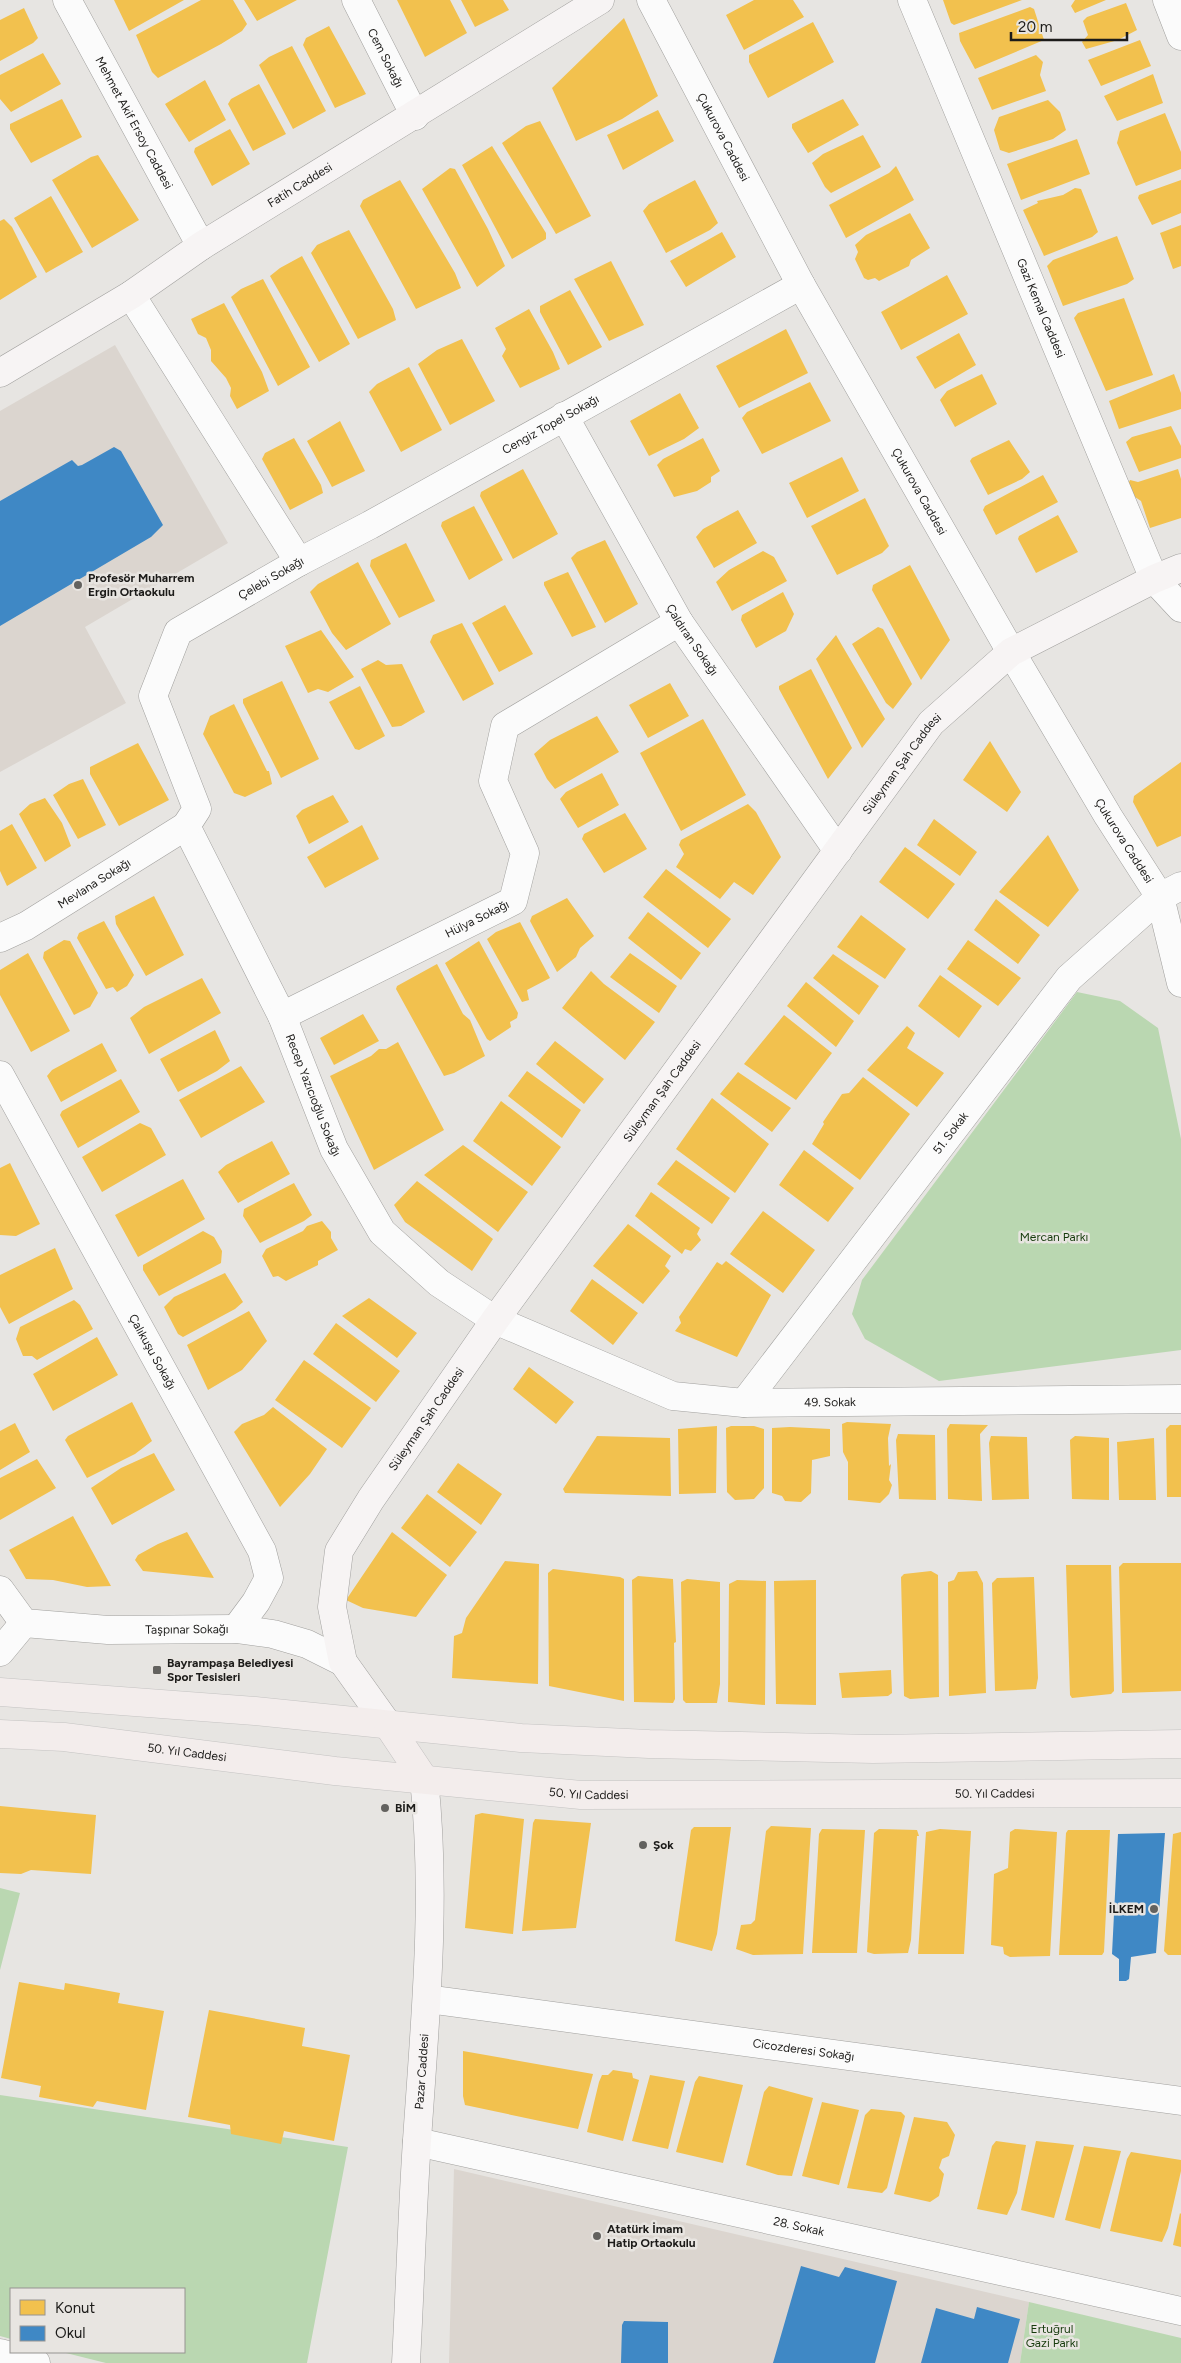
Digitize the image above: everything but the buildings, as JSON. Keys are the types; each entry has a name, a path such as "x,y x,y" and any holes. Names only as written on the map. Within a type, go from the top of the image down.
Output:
{"main road":[{"path":"0,1692 255,1711 521,1738 649,1744 873,1749 1181,1744"},
{"path":"388,1725 424,1779"},
{"name":"50. Yıl Caddesi","path":"0,1734 64,1737 335,1771 581,1795 1181,1793"}],"street":[{"name":"Mehmet Akif Ersoy Caddesi","path":"67,0 201,246"},
{"name":"Cem Sokağı","path":"356,0 415,116"},
{"name":"Fatih Caddesi","path":"0,373 131,295 201,246 415,116 600,0"},
{"name":"Çukurova Caddesi","path":"651,0 801,285 1011,652 1108,816 1171,892 1181,983"},
{"name":"Gazi Kemal Caddesi","path":"912,0 1154,580 1181,608"},
{"path":"1167,0 1181,36"},
{"name":"Cengiz Topel Sokağı","path":"299,562 801,285"},
{"name":"Çelebi Sokağı","path":"131,295 299,562 178,632 153,696 197,809 186,826"},
{"name":"Çaldıran Sokağı","path":"564,416 679,622 838,851"},
{"name":"Süleyman Şah Caddesi","path":"388,1725 344,1662 332,1608 339,1551 371,1499 495,1320 931,723 1011,652 1181,568"},
{"name":"Hülya Sokağı","path":"282,1016 512,901 525,854 493,781 505,726 679,622"},
{"name":"Mevlana Sokağı","path":"0,938 26,926 186,826"},
{"name":"Recep Yazıcıoğlu Sokağı","path":"186,826 282,1016 334,1149 382,1232 439,1283 495,1320"},
{"name":"51. Sokak","path":"744,1403 1069,978 1171,892"},
{"name":"Çalıkuşu Sokağı","path":"0,1074 262,1551 269,1578 256,1602 236,1629"},
{"name":"49. Sokak","path":"495,1320 673,1396 744,1403 1181,1399"},
{"path":"0,1590 24,1623 0,1652"},
{"name":"Taşpınar Sokağı","path":"24,1623 108,1630 236,1629 273,1634 307,1644 344,1662"},
{"name":"Pazar Caddesi","path":"406,2363 417,2142 427,1999 429,1822 424,1779"},
{"name":"Cicozderesi Sokağı","path":"427,1999 1181,2101"},
{"name":"28. Sokak","path":"417,2142 1181,2311"},
{"path":"0,2353 36,2363"}],"shaded area":[{"name":"Profesör Muharrem Ergin Ortaokulu","path":"115,345 228,543 85,627 126,703 0,772 0,411"},
{"name":"Atatürk İmam Hatip Ortaokulu","path":"454,2169 1029,2302 1020,2363 449,2363"}],"green space":[{"name":"Mercan Parkı","path":"1077,992 1120,1001 1158,1028 1181,1139 1181,1350 939,1381 865,1339 852,1314 862,1280"},
{"path":"0,1888 20,1893 0,1970"},
{"path":"0,2095 348,2147 307,2363 106,2363 66,2353 185,2353 185,2288 10,2288 10,2339 0,2336"},
{"name":"Ertuğrul Gazi Parkı","path":"1029,2302 1181,2338 1181,2363 1020,2363"}],"place":[{"name":"Profesör Muharrem Ergin Ortaokulu","path":"78,585"},
{"name":"Bayrampaşa Belediyesi Spor Tesisleri","path":"157,1670"},
{"name":"BİM","path":"385,1808"},
{"name":"Şok","path":"643,1845"},
{"name":"İLKEM","path":"1154,1909"},
{"name":"Atatürk İmam Hatip Ortaokulu","path":"597,2236"}]}
